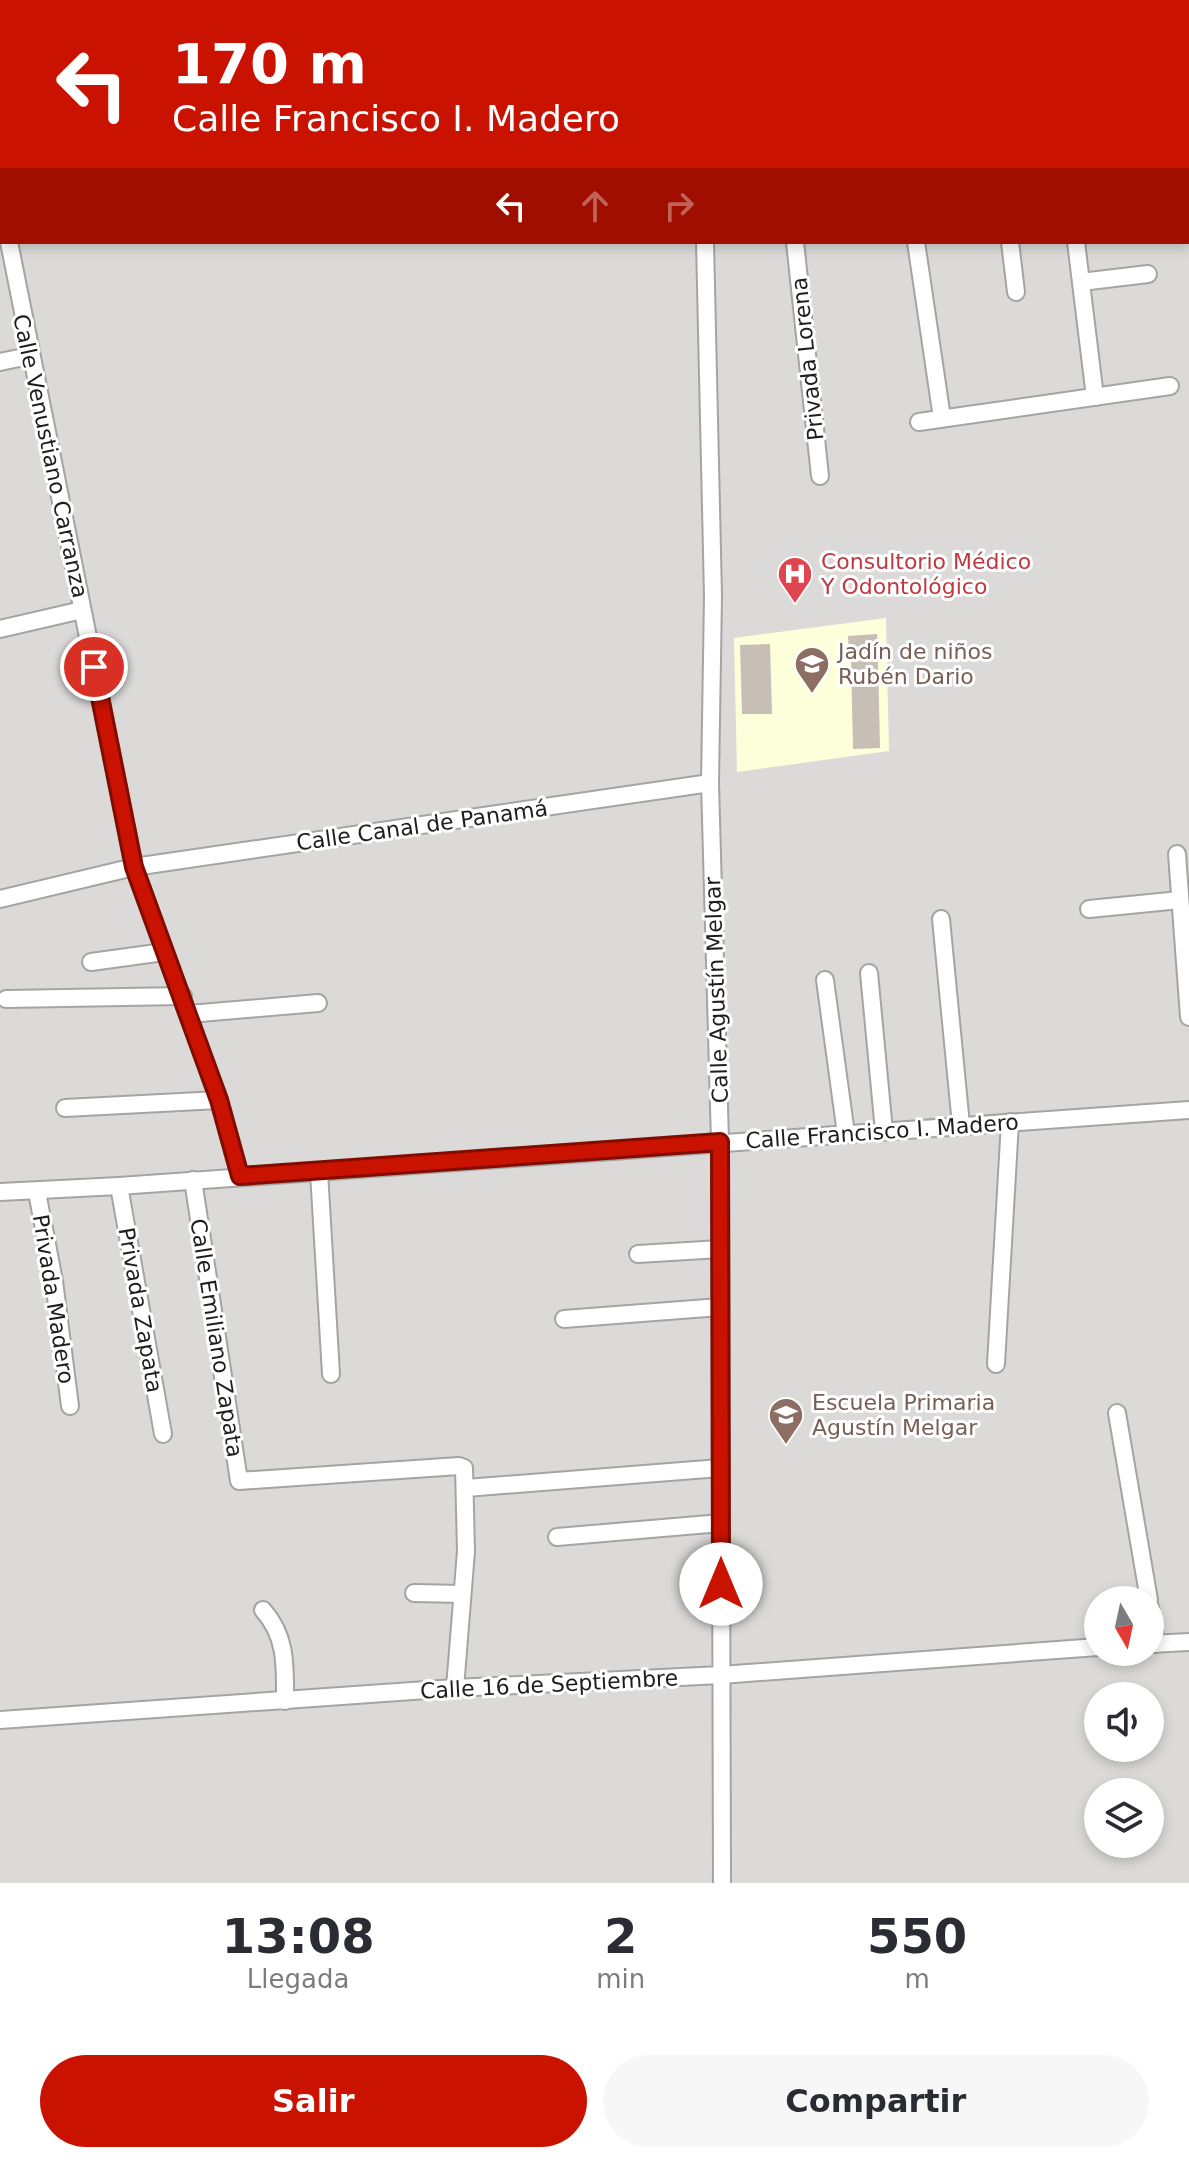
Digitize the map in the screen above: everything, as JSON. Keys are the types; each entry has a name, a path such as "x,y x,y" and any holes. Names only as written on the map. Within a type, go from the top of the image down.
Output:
{"street":[{"name":"Calle Venustiano Carranza","path":"9,244 29,356 134,867 219,1100 240,1176"},
{"name":"Calle Agustín Melgar","path":"705,244 713,596 710,783 720,1142 722,1883"},
{"name":"Privada Lorena","path":"795,244 820,476"},
{"path":"916,244 942,418"},
{"path":"1010,244 1016,292"},
{"path":"1076,244 1095,397"},
{"path":"1081,282 1148,274"},
{"path":"0,362 29,356"},
{"path":"919,422 1170,386"},
{"path":"0,629 82,610"},
{"name":"Calle Canal de Panamá","path":"0,899 134,867 710,783"},
{"path":"1177,854 1189,1017"},
{"path":"1089,909 1180,900"},
{"path":"941,919 961,1125"},
{"path":"91,962 164,952"},
{"path":"869,973 884,1131"},
{"path":"825,980 846,1134"},
{"path":"6,999 183,996"},
{"path":"189,1014 318,1003"},
{"path":"65,1108 219,1100"},
{"name":"Calle Francisco I. Madero","path":"0,1192 37,1192 1189,1110"},
{"path":"996,1364 1010,1122"},
{"path":"319,1172 331,1374"},
{"name":"Calle Emiliano Zapata","path":"193,1180 239,1481 461,1466 466,1488"},
{"name":"Privada Zapata","path":"119,1186 163,1434"},
{"name":"Privada Madero","path":"37,1192 54,1281 70,1406"},
{"path":"638,1254 720,1249"},
{"path":"564,1319 720,1307"},
{"path":"1117,1413 1147,1586"},
{"path":"455,1688 466,1488 720,1468"},
{"path":"557,1537 721,1523"},
{"path":"414,1593 462,1594"},
{"path":"263,1610 275,1624 283,1643 286,1660 285,1701"},
{"path":"1164,1643 1189,1642"},
{"name":"Calle 16 de Septiembre","path":"0,1720 455,1688 721,1675 1084,1648"}],"shaded area":[{"path":"0,244 1189,244 1189,1883 0,1883"},
{"name":"Jadín de niños Rubén Dario","path":"886,618 889,751 737,772 734,638"}],"building":[{"path":"877,634 878,653 849,654 848,636"},
{"path":"770,644 772,714 742,714 740,645"},
{"path":"878,659 880,748 853,749 851,660"}],"place":[{"name":"Consultorio Médico Y Odontológico","path":"795,605"},
{"name":"Jadín de niños Rubén Dario","path":"812,695"},
{"name":"Escuela Primaria Agustín Melgar","path":"786,1446"}],"route":[{"path":"94,667 134,867 219,1100 240,1176 720,1142 721,1584"}]}
